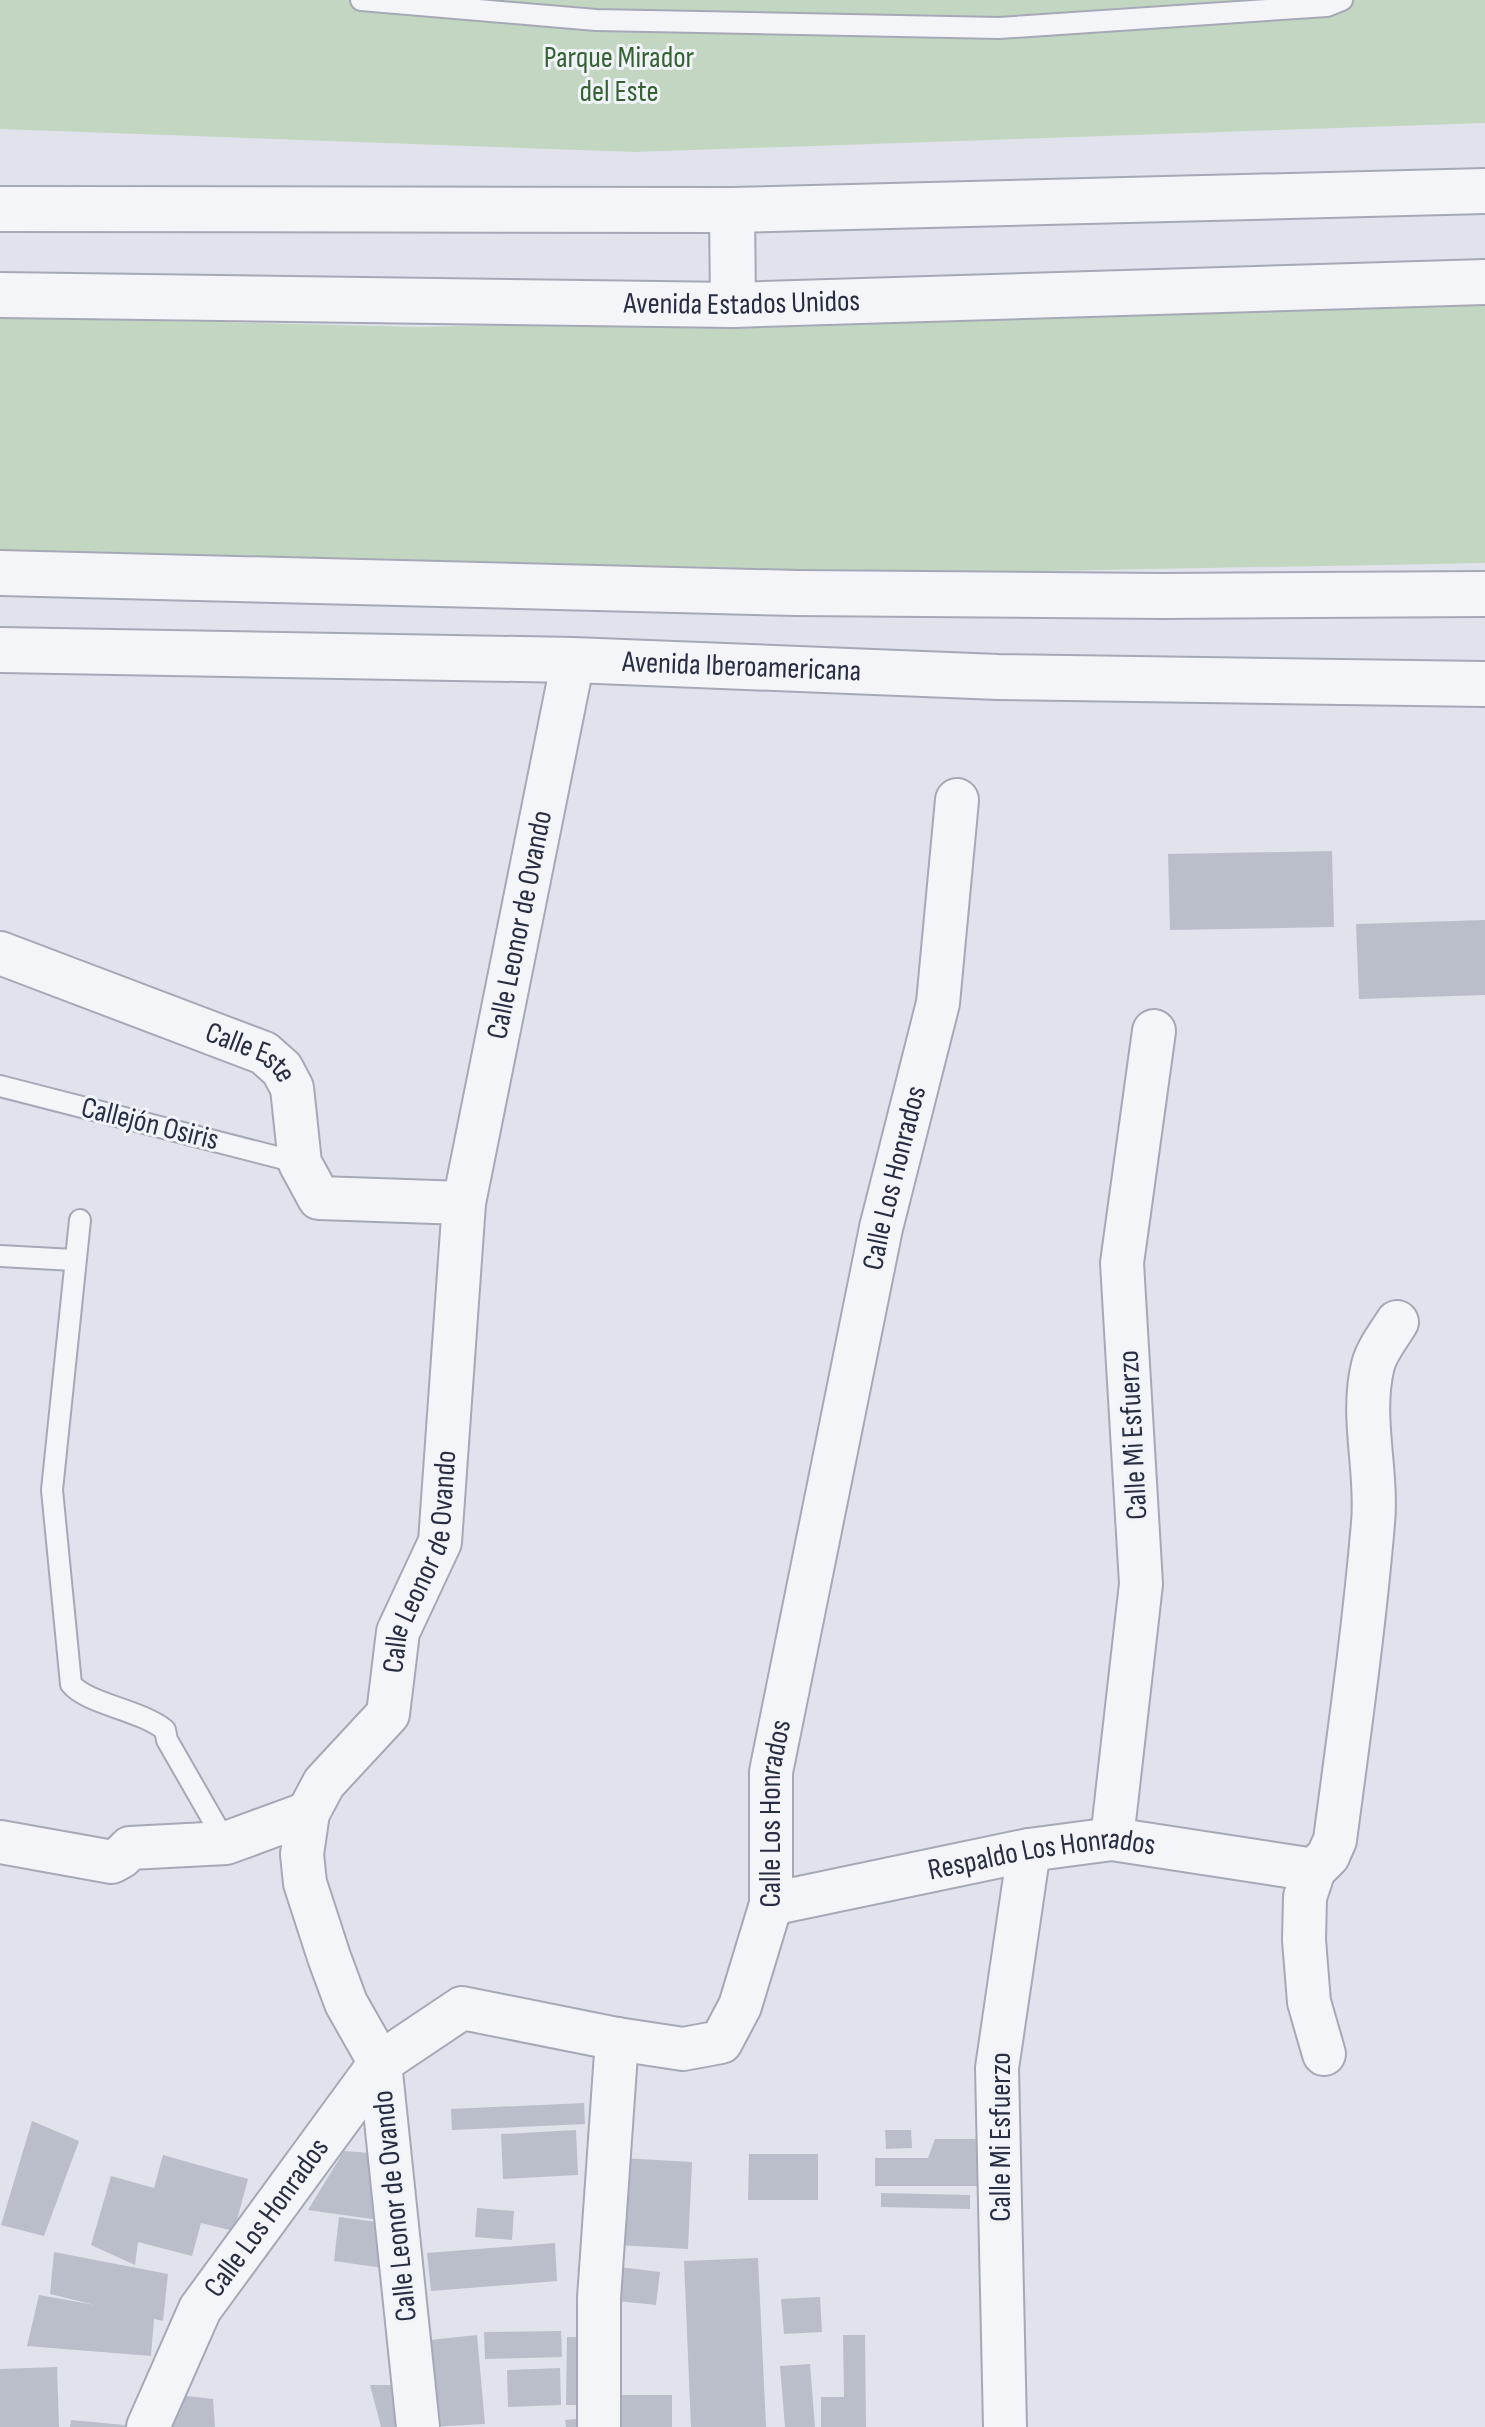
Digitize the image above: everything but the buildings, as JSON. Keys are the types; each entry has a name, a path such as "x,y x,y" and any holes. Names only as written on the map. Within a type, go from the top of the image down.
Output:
{"street":[{"path":"0,209 732,210 1485,191"},
{"path":"732,210 733,305"},
{"name":"Avenida Estados Unidos","path":"0,295 733,305 1485,282"},
{"path":"0,573 797,593 1162,596 1485,594"},
{"name":"Avenida Iberoamericana","path":"0,650 573,660 998,677 1485,684"},
{"name":"Calle Leonor de Ovando","path":"418,2427 380,2063 346,2003 308,1896 302,1854 308,1813 324,1783 388,1714 398,1632 440,1542 464,1203 573,660"},
{"name":"Calle Los Honrados","path":"148,2427 200,2309 380,2063 462,2008 683,2049 721,2042 740,2006 771,1904 771,1772 881,1228 938,1003 957,800"},
{"name":"Calle Este","path":"0,953 264,1053 282,1069 292,1088 300,1163 319,1198 464,1203"},
{"name":"Calle Mi Esfuerzo","path":"1112,1839 1141,1584 1122,1263 1154,1031"},
{"path":"1324,2054 1309,2002 1304,1940 1305,1897 1314,1870 1328,1856 1335,1840 1376,1494 1369,1447 1370,1388 1374,1362 1397,1322"},
{"path":"0,1842 112,1862 130,1848 226,1843 308,1813"},
{"name":"Respaldo Los Honrados","path":"771,1904 1029,1850 1112,1839 1314,1870"},
{"name":"Calle Mi Esfuerzo","path":"1005,2427 997,2068 1029,1850"},
{"path":"599,2427 599,2298 617,2039"}],"lane":[{"path":"361,0 596,20 999,28 1327,6 1342,0"},
{"name":"Callejón Osiris","path":"0,1086 300,1163"},
{"path":"80,1220 52,1490 71,1684 81,1693 152,1719 165,1730 167,1740 226,1843"},
{"path":"0,1256 74,1260"}],"green space":[{"name":"Parque Mirador del Este","path":"0,0 1485,0 1485,123 635,152 0,129"},
{"path":"1485,301 1485,563 935,573 0,550 0,317 418,327"}]}
